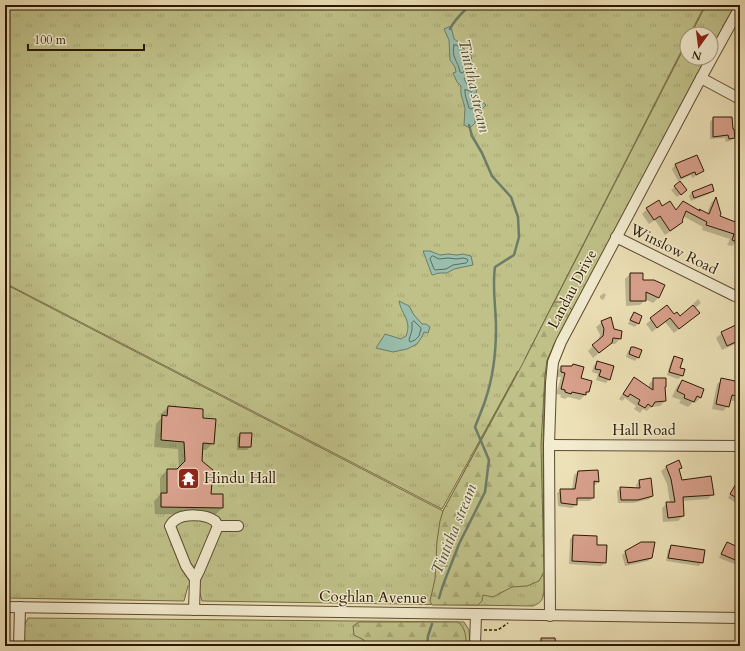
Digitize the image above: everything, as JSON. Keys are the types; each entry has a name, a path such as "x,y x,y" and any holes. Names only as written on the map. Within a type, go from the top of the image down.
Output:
{"street":[{"name":"Landau Drive","path":"550,616 548,445 551,383 554,362 561,342 616,237 740,8"},
{"path":"701,78 740,99"},
{"name":"Winslow Road","path":"616,237 740,298"},
{"name":"Hall Road","path":"548,445 740,446"},
{"path":"195,579 186,566 170,526 174,521 184,516 196,515 216,522 218,526"},
{"path":"218,526 238,526"},
{"path":"194,610 195,579 218,526"},
{"name":"Coghlan Avenue","path":"5,607 740,618"},
{"path":"19,646 20,607"},
{"path":"475,646 476,614"}],"path":[{"path":"481,630 498,630 509,623"}],"green space":[{"path":"5,5 705,5 694,26 679,26 679,56 525,359 679,58 679,66 707,66 547,360 545,375 543,445 544,590 540,602 533,606 202,601 198,586 188,586 184,601 5,598 5,284 443,511 518,371 442,509 5,283"},
{"path":"706,5 740,5 719,43 719,26 695,26"},
{"path":"554,302 564,302 573,311 547,360 545,375 541,445 544,572 539,581 527,586 512,587 493,597 483,595 482,601 478,605 432,605 430,601 435,579 437,541 443,511 522,365"},
{"path":"28,618 464,622 469,630 470,646 23,646 24,626"},
{"path":"359,622 458,622 463,627 465,633 466,646 366,646 364,640 354,635 353,626"}],"water":[{"path":"451,26 454,39 471,55 471,75 467,74 464,79 468,86 477,88 476,94 486,105 481,110 476,110 475,123 470,128 464,125 465,108 461,95 461,86 457,82 453,73 456,72 455,67 450,60 449,40 444,29"},
{"path":"423,251 430,251 440,255 463,254 471,256 473,265 454,269 447,273 432,275"},
{"path":"399,301 409,306 414,315 422,324 426,324 430,327 428,333 424,332 417,344 407,349 393,352 376,348 385,334 401,339 406,336 408,326"}],"building":[{"path":"713,117 732,117 735,138 729,139 728,135 713,137"},
{"path":"697,155 704,171 696,175 695,172 681,178 675,164"},
{"path":"680,181 687,190 681,195 674,186"},
{"path":"712,184 714,191 694,198 692,192"},
{"path":"716,197 721,214 720,216 738,223 740,219 740,237 737,242 732,240 734,234 706,225 707,222 686,211 682,221 683,222 670,231 660,216 654,220 646,208 659,200 662,206 670,201 676,210 683,201 700,211 699,209 709,214"},
{"path":"630,273 643,273 643,280 654,280 665,285 659,298 646,292 646,301 630,301"},
{"path":"667,305 674,314 677,312 680,316 693,305 700,313 679,329 670,318 657,328 650,318"},
{"path":"634,312 642,316 639,324 630,320"},
{"path":"611,317 614,329 622,331 621,339 613,338 612,343 599,353 592,345 603,336 604,329 601,321"},
{"path":"740,323 740,340 727,346 721,332"},
{"path":"631,347 642,350 639,358 629,354"},
{"path":"674,356 683,359 680,368 685,369 683,376 669,372"},
{"path":"597,361 614,366 610,380 599,376 601,370 595,369"},
{"path":"573,364 584,367 581,378 592,381 589,392 586,392 586,395 572,392 571,394 561,389 565,373 561,372 561,366 572,366"},
{"path":"634,377 653,390 653,378 666,378 666,401 655,402 652,407 648,404 645,408 638,404 640,400 630,394 628,397 623,394"},
{"path":"721,378 740,382 740,397 732,395 729,407 716,404"},
{"path":"682,380 704,389 701,398 697,396 694,402 684,398 685,395 677,391"},
{"path":"168,406 203,409 203,418 216,419 214,444 203,443 202,461 213,470 211,494 223,494 223,508 161,507 161,493 167,493 167,469 177,469 185,461 184,442 161,440 162,415 167,416"},
{"path":"240,433 252,433 251,447 239,447"},
{"path":"679,460 682,468 679,469 682,480 711,476 714,495 683,497 684,516 668,518 666,502 675,502 671,479 666,466"},
{"path":"598,470 599,482 594,481 594,498 577,498 577,505 561,503 560,489 575,489 578,471"},
{"path":"740,477 740,500 730,494"},
{"path":"651,478 653,496 638,500 621,500 620,487 640,488 639,480"},
{"path":"573,535 597,536 597,545 607,545 606,563 572,561"},
{"path":"641,542 655,542 652,558 628,563 625,551"},
{"path":"727,542 740,548 740,562 721,554"},
{"path":"671,545 705,550 703,563 668,558"},
{"path":"541,638 555,638 556,646 541,646"}],"waterway":[{"name":"Tintitha stream","path":"450,29 456,19 470,5"},
{"name":"Tintitha stream","path":"439,598 459,544 485,492 489,460 475,427 488,392 494,365 496,328 494,290 495,267 514,255 519,237 518,217 511,197 492,176 482,153 472,136 469,125"},
{"path":"427,646 428,636 432,624"}],"place":[{"name":"Hindu Hall","path":"189,478"}]}
